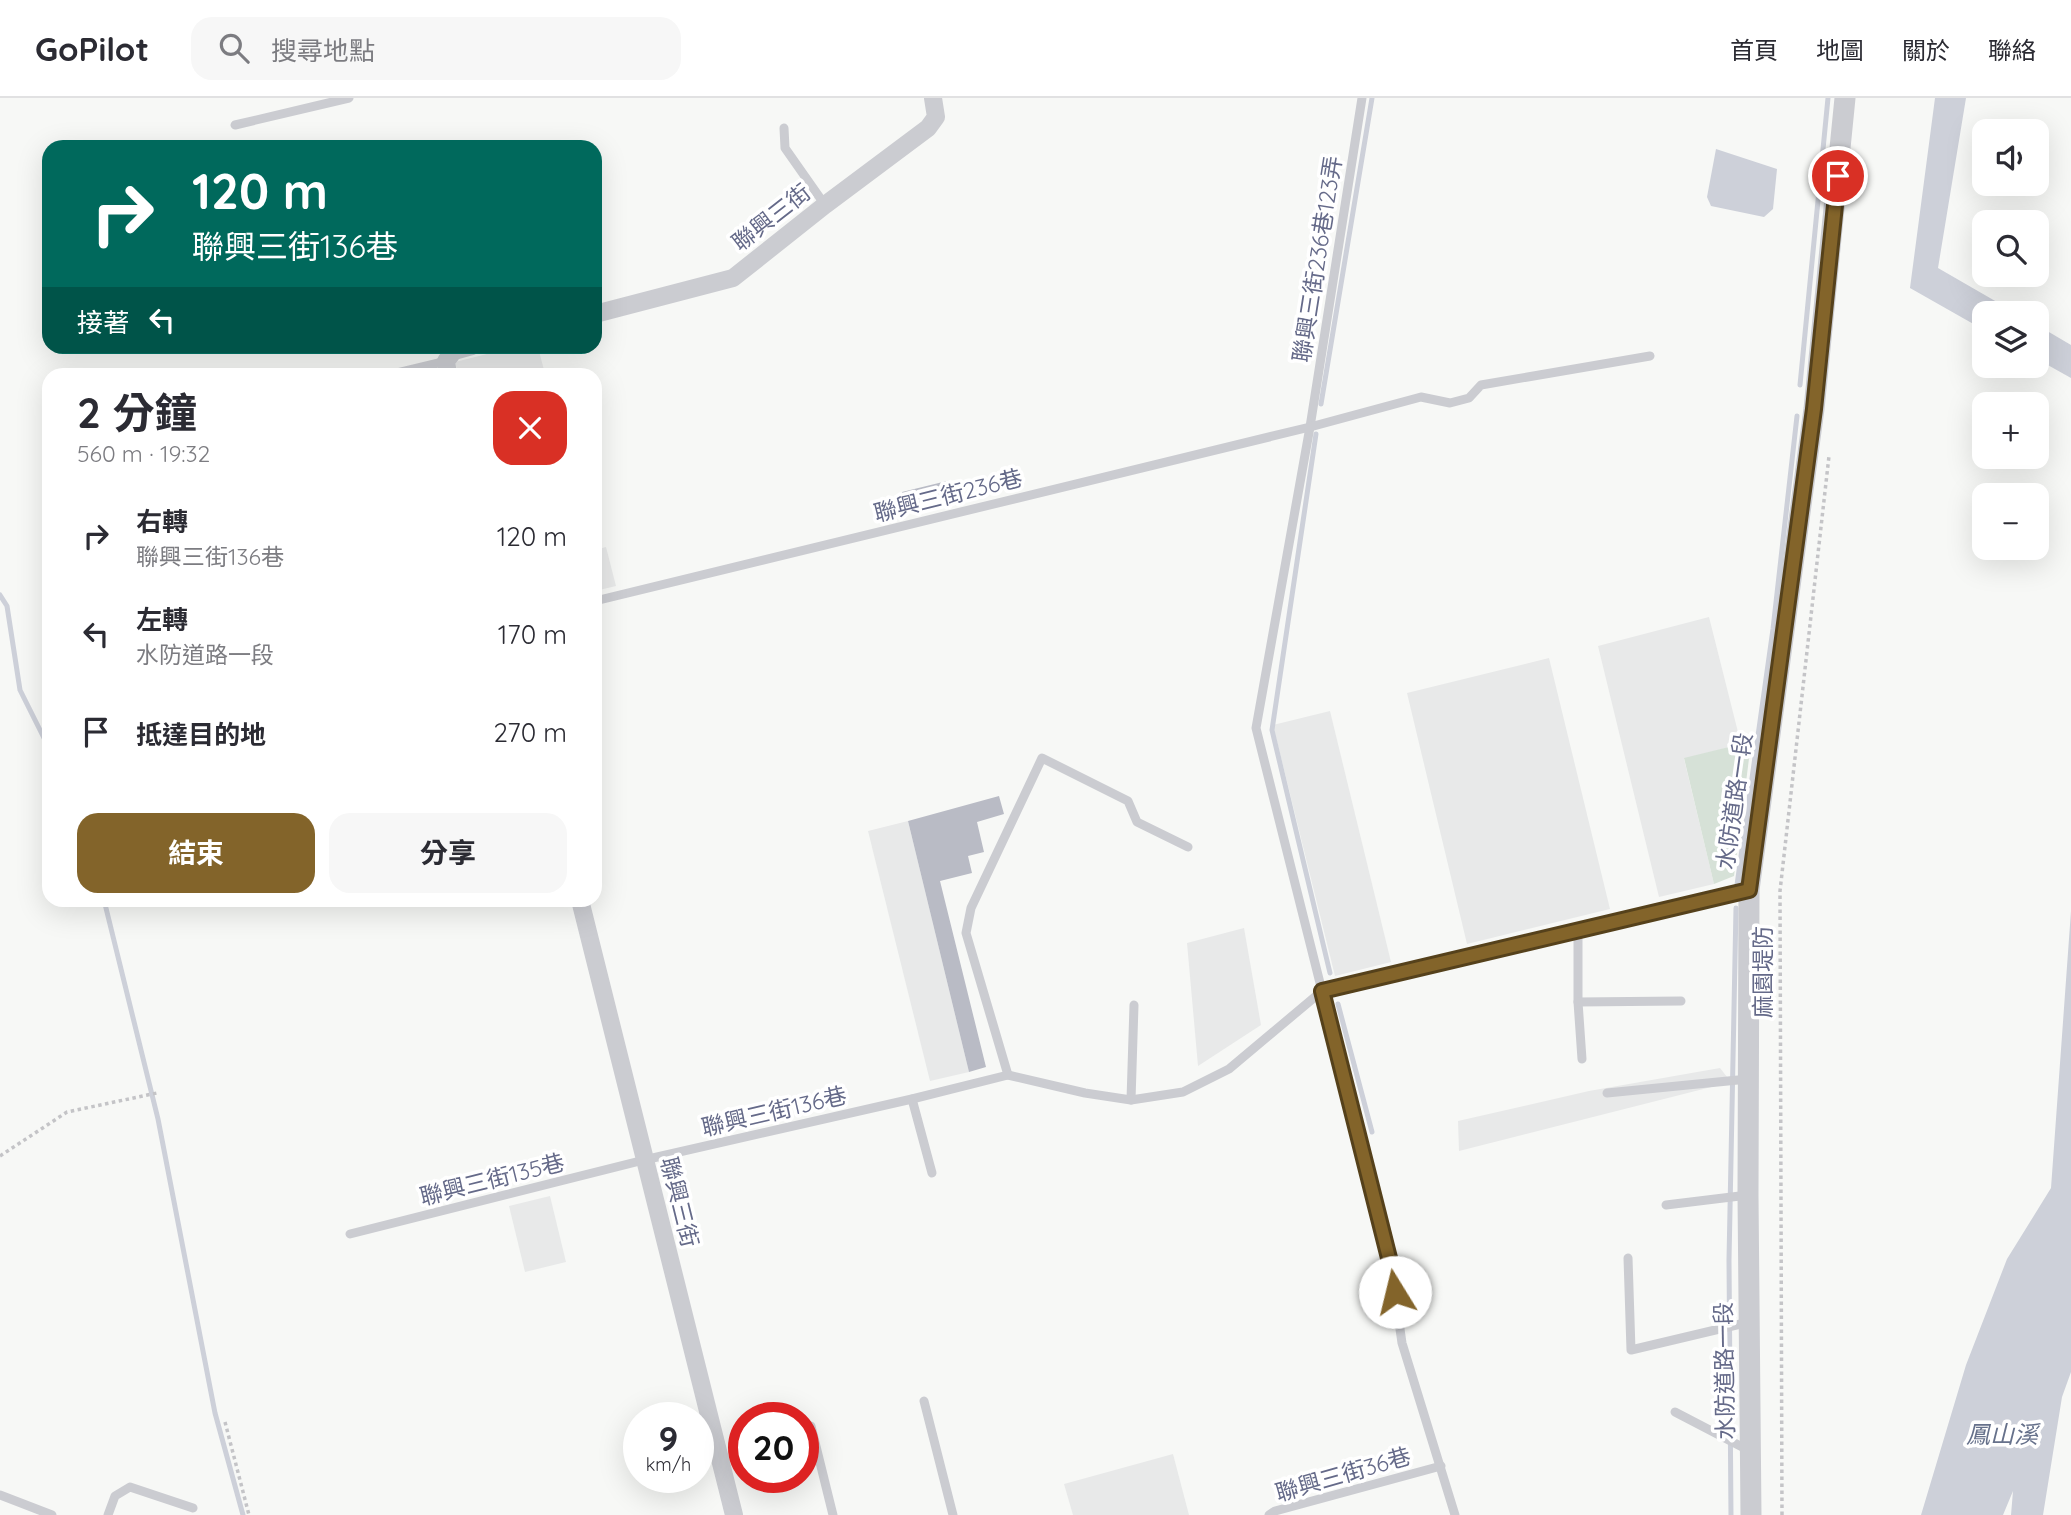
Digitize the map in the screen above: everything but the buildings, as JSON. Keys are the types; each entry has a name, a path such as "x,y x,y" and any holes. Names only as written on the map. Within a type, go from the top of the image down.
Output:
{"street":[{"name":"聯興三街","path":"602,312 733,278 928,128 936,117 933,98"},
{"name":"水防道路一段","path":"1752,1515 1745,1448 1744,1323 1749,890 1814,409 1845,98"},
{"name":"聯興三街","path":"582,907 734,1515"}],"lane":[{"path":"235,125 349,98"},
{"name":"聯興三街236巷123弄","path":"1310,427 1362,98"},
{"path":"783,128 785,148 825,205"},
{"name":"聯興三街236巷","path":"602,599 1310,427 1421,397 1450,403 1469,398 1481,385 1650,356"},
{"path":"1310,427 1256,728 1322,991"},
{"path":"1008,1075 967,933 971,908 1042,758 1128,801 1137,822 1188,847"},
{"name":"聯興三街136巷","path":"644,1160 1008,1075 1085,1093 1131,1100 1183,1092 1229,1069 1322,991 1749,890"},
{"path":"1578,930 1578,1002 1582,1059"},
{"name":"聯興三街36巷","path":"1269,1515 1275,1511 1441,1466 1402,1343 1391,1266 1322,991"},
{"path":"1578,1002 1681,1002"},
{"path":"1131,1100 1134,1005"},
{"path":"1607,1093 1745,1079"},
{"path":"912,1099 932,1174"},
{"name":"聯興三街135巷","path":"349,1234 644,1160"},
{"path":"1666,1205 1744,1196"},
{"path":"1628,1258 1631,1350 1744,1323"},
{"path":"923,1401 953,1515"},
{"path":"1675,1412 1745,1448"},
{"path":"819,1458 833,1515"},
{"path":"1441,1466 1455,1515"},
{"path":"108,1515 115,1496 130,1487 193,1508"},
{"path":"0,1495 52,1515"}],"path":[{"name":"麻園堤防","path":"1782,1515 1780,891 1829,448"},
{"path":"0,1156 67,1112 157,1093"},
{"path":"225,1422 249,1515"}],"shaded area":[{"path":"487,354 540,354 543,368 456,368 455,362"},
{"path":"606,547 616,586 602,589 602,548"},
{"path":"1709,617 1741,744 1684,759 1714,884 1659,897 1598,646"},
{"path":"1549,658 1610,909 1467,944 1407,693"},
{"path":"1330,711 1391,962 1335,976 1273,725"},
{"path":"1741,744 1750,751 1734,876 1714,884 1684,758"},
{"path":"908,821 969,1072 930,1081 868,831"},
{"path":"1244,928 1261,1025 1198,1066 1187,943"},
{"path":"1720,1068 1731,1082 1459,1151 1458,1121 1589,1091"},
{"path":"550,1196 566,1262 525,1272 509,1206"},
{"path":"1173,1454 1189,1515 1073,1515 1064,1484"}],"water":[{"path":"1935,98 1966,98 1938,268 1995,301 1972,301 1972,323 1910,288"},
{"path":"1716,149 1777,169 1773,209 1764,217 1711,206 1707,197"},
{"path":"2049,332 2071,345 2071,378 2049,366"},
{"name":"鳳山溪","path":"2071,911 2071,1372 2062,1397 2043,1515 2011,1515 2013,1491 2003,1515 1921,1515 1966,1365 2007,1259 2051,1188"}],"waterway":[{"path":"1321,404 1372,98"},
{"path":"1800,385 1828,98"},
{"path":"1736,892 1773,629 1797,416"},
{"path":"1316,434 1272,730 1330,973"},
{"path":"0,595 7,606 20,690 42,734"},
{"path":"106,907 158,1119 215,1413 243,1515"},
{"path":"1731,1515 1729,1260 1736,908"},
{"path":"1338,1004 1372,1132"}],"route":[{"path":"1395,1292 1391,1266 1322,991 1749,890 1814,409 1838,176"}]}
